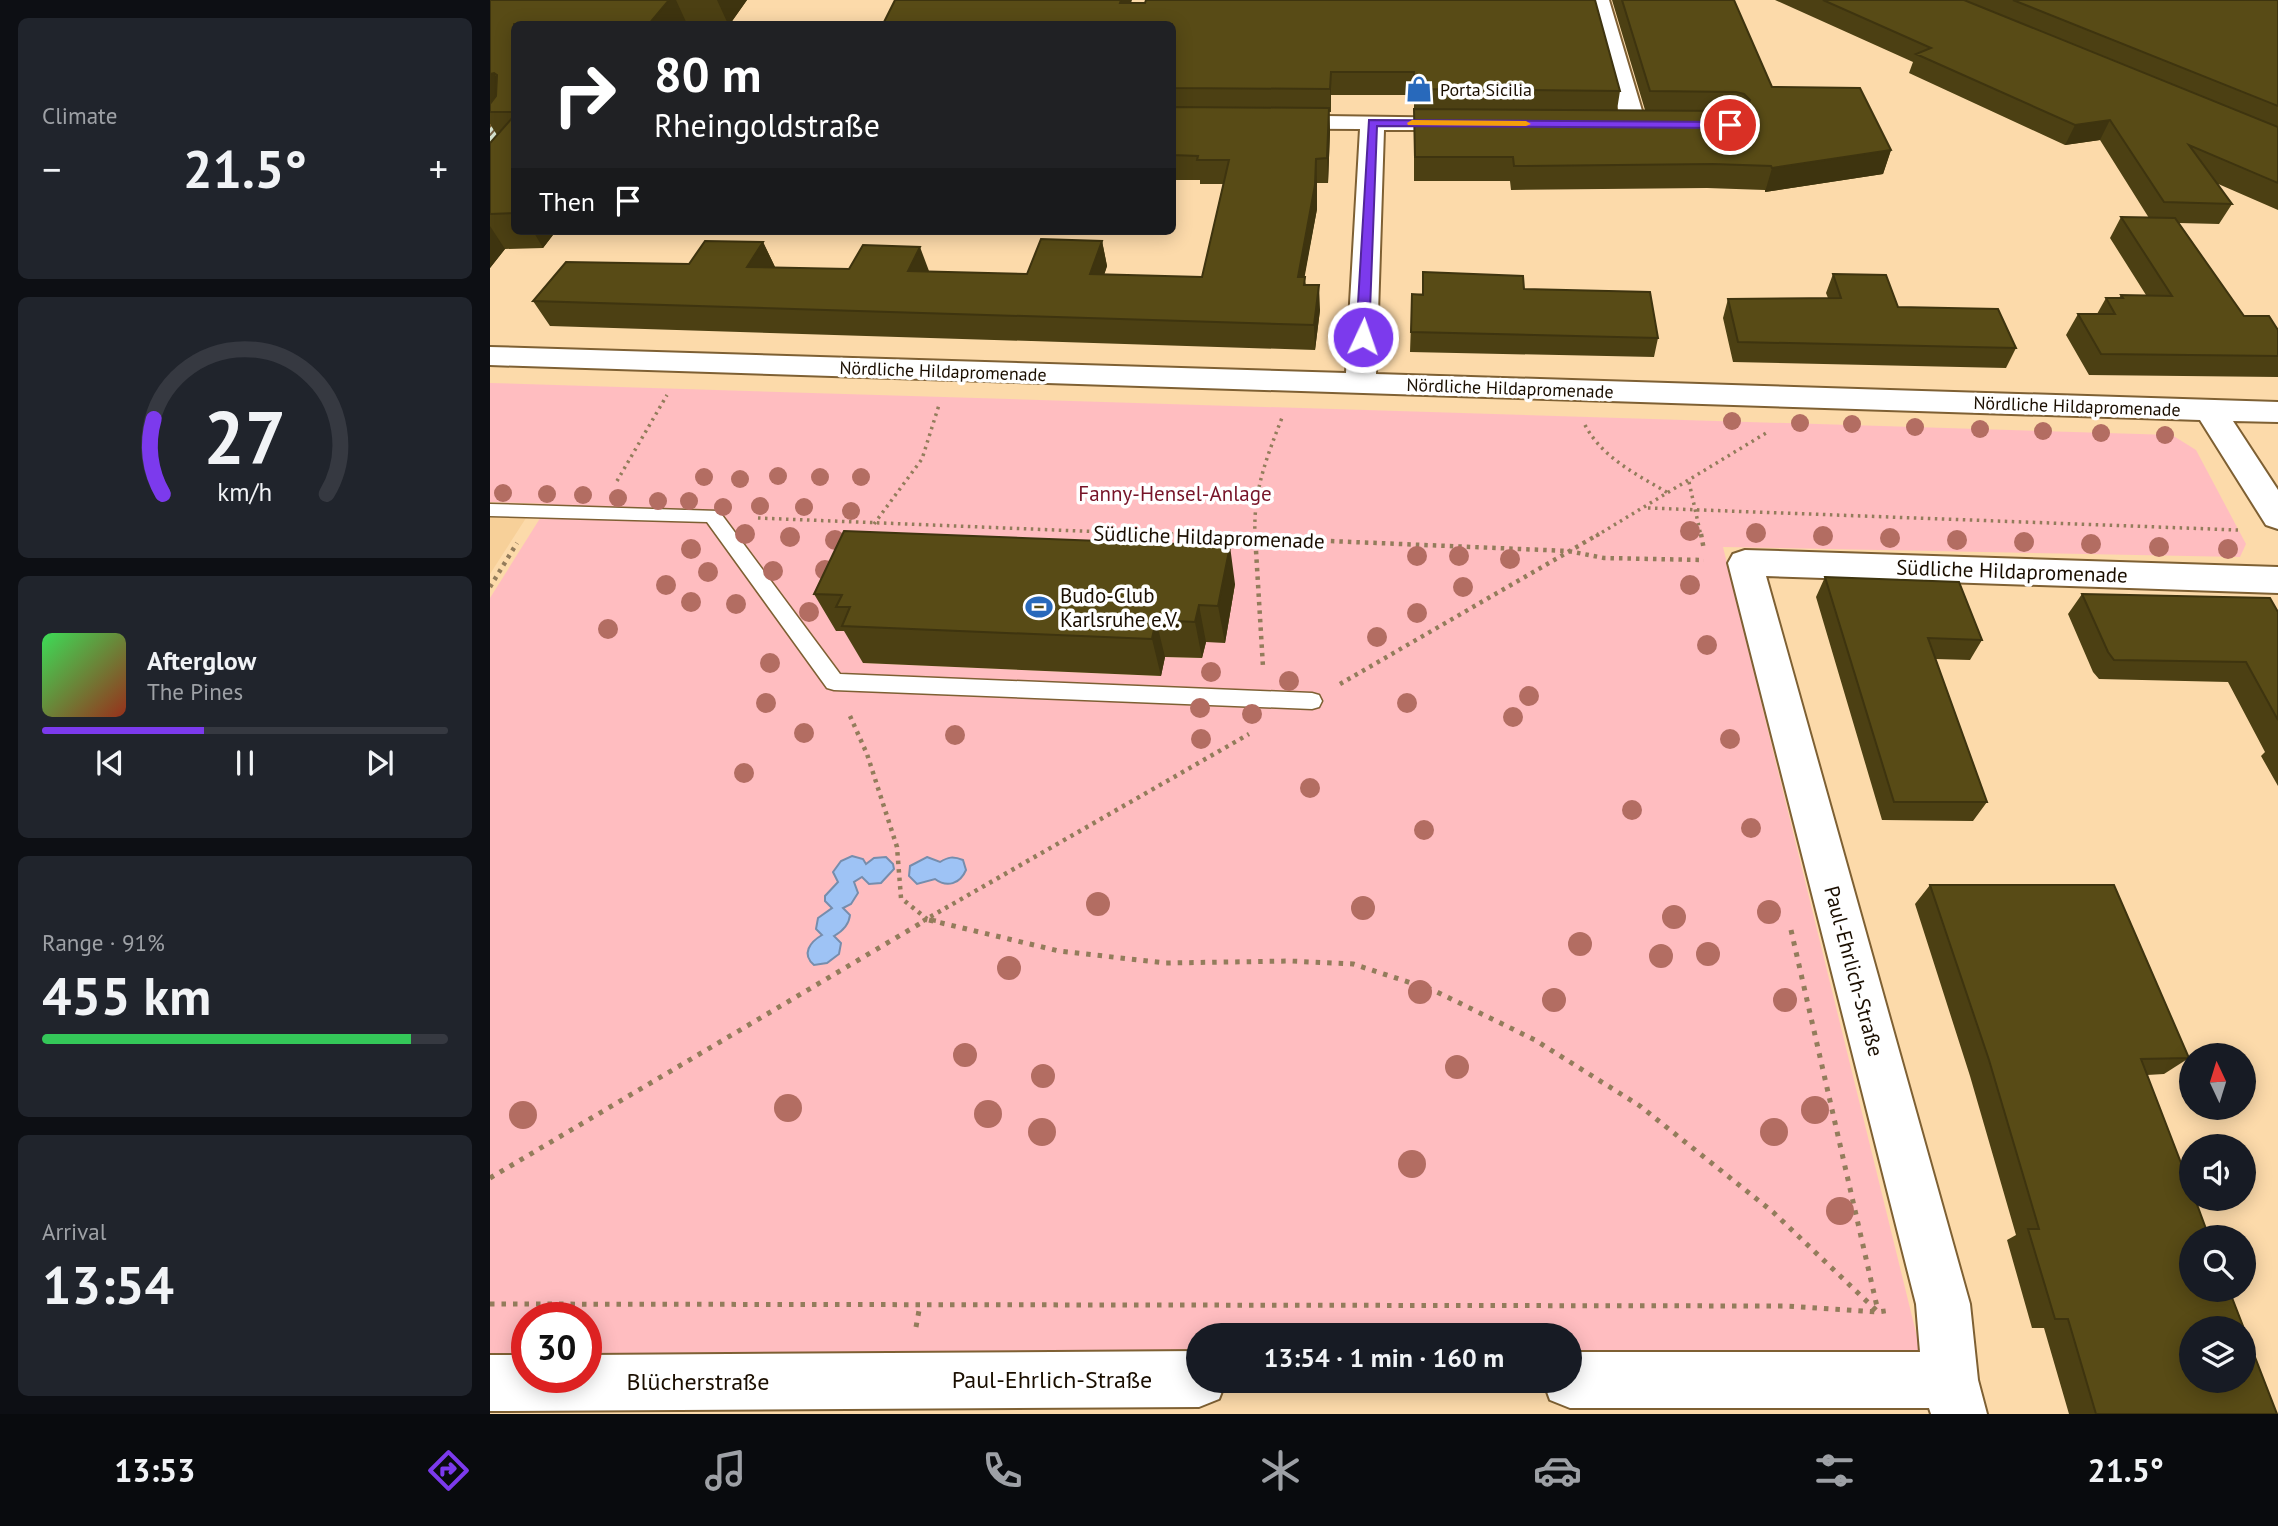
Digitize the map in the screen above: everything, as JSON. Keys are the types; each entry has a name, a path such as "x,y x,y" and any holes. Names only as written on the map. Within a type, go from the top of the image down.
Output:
{"main road":[{"path":"490,143 511,119"}],"street":[{"path":"1600,0 1634,124"},
{"path":"1176,121 1483,123"},
{"path":"1361,383 1373,122"},
{"path":"1607,124 1662,125"},
{"name":"Nördliche Hildapromenade","path":"490,356 2278,412"},
{"path":"2210,410 2278,517"},
{"name":"Südliche Hildapromenade","path":"1720,564 2278,580"},
{"name":"Paul-Ehrlich-Straße","path":"1582,1381 1954,1397 1943,1304 1720,564"},
{"name":"Paul-Ehrlich-Straße","path":"906,1379 1186,1380"},
{"name":"Blücherstraße","path":"490,1382 906,1379"}],"lane":[{"path":"490,510 712,516 834,682 1311,701"}],"path":[{"path":"490,1178 927,919 1260,728 1264,700 1255,514 1259,479 1296,381"},
{"path":"599,512 670,391"},
{"path":"873,525 922,459 940,401"},
{"path":"1584,424 1591,439 1670,494"},
{"path":"1311,701 1568,551 1648,508 1768,432"},
{"path":"1689,482 1696,510 1720,564"},
{"path":"1648,508 2244,531"},
{"path":"490,587 538,511"},
{"name":"Südliche Hildapromenade","path":"712,516 873,525 1568,551 1604,558 1720,564"},
{"path":"834,682 867,754 897,847 901,898 927,919 1059,951 1166,963 1290,961 1353,964 1433,989 1535,1040 1640,1107 1773,1212 1878,1311"},
{"path":"1789,923 1878,1311"},
{"path":"490,1304 1787,1306 1878,1311 1943,1304"}],"shaded area":[{"path":"490,517 526,518 490,574"}],"green space":[{"name":"Fanny-Hensel-Anlage","path":"490,383 2172,435 2196,450 2246,544 2240,557 1723,547 1922,1357 1582,1356 1582,1323 1186,1323 1186,1355 602,1353 602,1302 511,1302 511,1353 490,1353 490,598 549,504 490,502","holes":["864,569 1235,584 1225,642 1206,642 1202,658 1165,657 1160,676 863,663 871,644 857,644 862,632 836,630"]}],"water":[{"path":"852,856 863,859 866,864 874,858 886,857 894,869 881,883 869,884 862,877 854,882 858,893 851,904 843,908 850,915 848,922 843,930 834,936 841,943 839,954 827,963 814,965 808,957 809,948 822,935 816,929 818,918 832,908 825,901 825,896 838,882 833,872 841,861"},
{"path":"927,857 940,862 951,858 963,860 966,870 960,879 953,883 935,879 917,884 909,876 910,866"}],"building":[{"path":"490,0 669,0 652,21 511,21 511,112 490,112 490,104 496,96 497,75 490,74"},
{"path":"895,0 1121,0 1120,3 1145,3 1146,0 1595,0 1620,91 1414,89 1414,72 1331,72 1330,89 1176,88 1176,21 884,21"},
{"path":"1622,0 1734,0 1772,87 1860,88 1891,150 1772,168 1713,164 1514,166 1513,157 1415,157 1414,109 1736,111 1746,108 1750,100 1744,94 1736,92 1650,91"},
{"path":"1823,0 1964,0 2278,127 2278,183 2189,145 2232,204 2164,202 2110,120 2075,125 1916,54 1931,48"},
{"path":"2013,0 2278,0 2278,106"},
{"path":"1176,107 1329,108 1327,158 1316,159 1315,185 1298,277 1305,277 1304,285 1319,285 1314,325 533,301 566,262 689,264 705,241 763,242 747,267 849,269 863,245 920,247 908,271 1027,274 1041,239 1102,241 1090,274 1202,277 1229,160 1197,160 1198,156 1176,155"},
{"path":"511,119 511,213 490,214 490,143"},
{"path":"2121,217 2175,218 2244,316 2269,316 2278,330 2278,356 2101,354 2078,314 2115,314 2106,298 2123,298 2121,295 2172,296"},
{"path":"1423,272 1523,276 1524,289 1650,292 1658,338 1411,332 1412,294 1423,295"},
{"path":"1833,274 1886,275 1898,307 1998,309 2016,348 1738,342 1728,299 1841,298"},
{"path":"844,531 1230,546 1218,606 1199,605 1195,622 1156,620 1152,639 842,626 850,607 836,607 842,595 814,594"},
{"path":"1825,577 1959,582 1982,640 1928,638 1987,802 1894,802"},
{"path":"2082,594 2270,598 2278,612 2278,720 2246,662 2114,660"},
{"path":"1930,885 2114,885 2182,1043 2179,1043 2179,1058 2141,1059 2179,1158 2179,1211 2199,1211 2205,1225 2179,1225 2179,1302 2234,1302 2239,1316 2179,1316 2179,1393 2256,1393 2256,1360 2277,1414 2096,1414 2068,1319 2055,1319 2028,1229 2039,1229 1989,1060"}],"tram line":[{"path":"490,135 511,111"}],"slow traffic":[{"path":"1412,123 1526,124"}],"place":[{"name":"Porta Sicilia","path":"1419,89"},
{"name":"Budo-Club Karlsruhe e.V.","path":"1039,607"}],"route":[{"path":"1363,337 1373,122 1730,125"}]}
